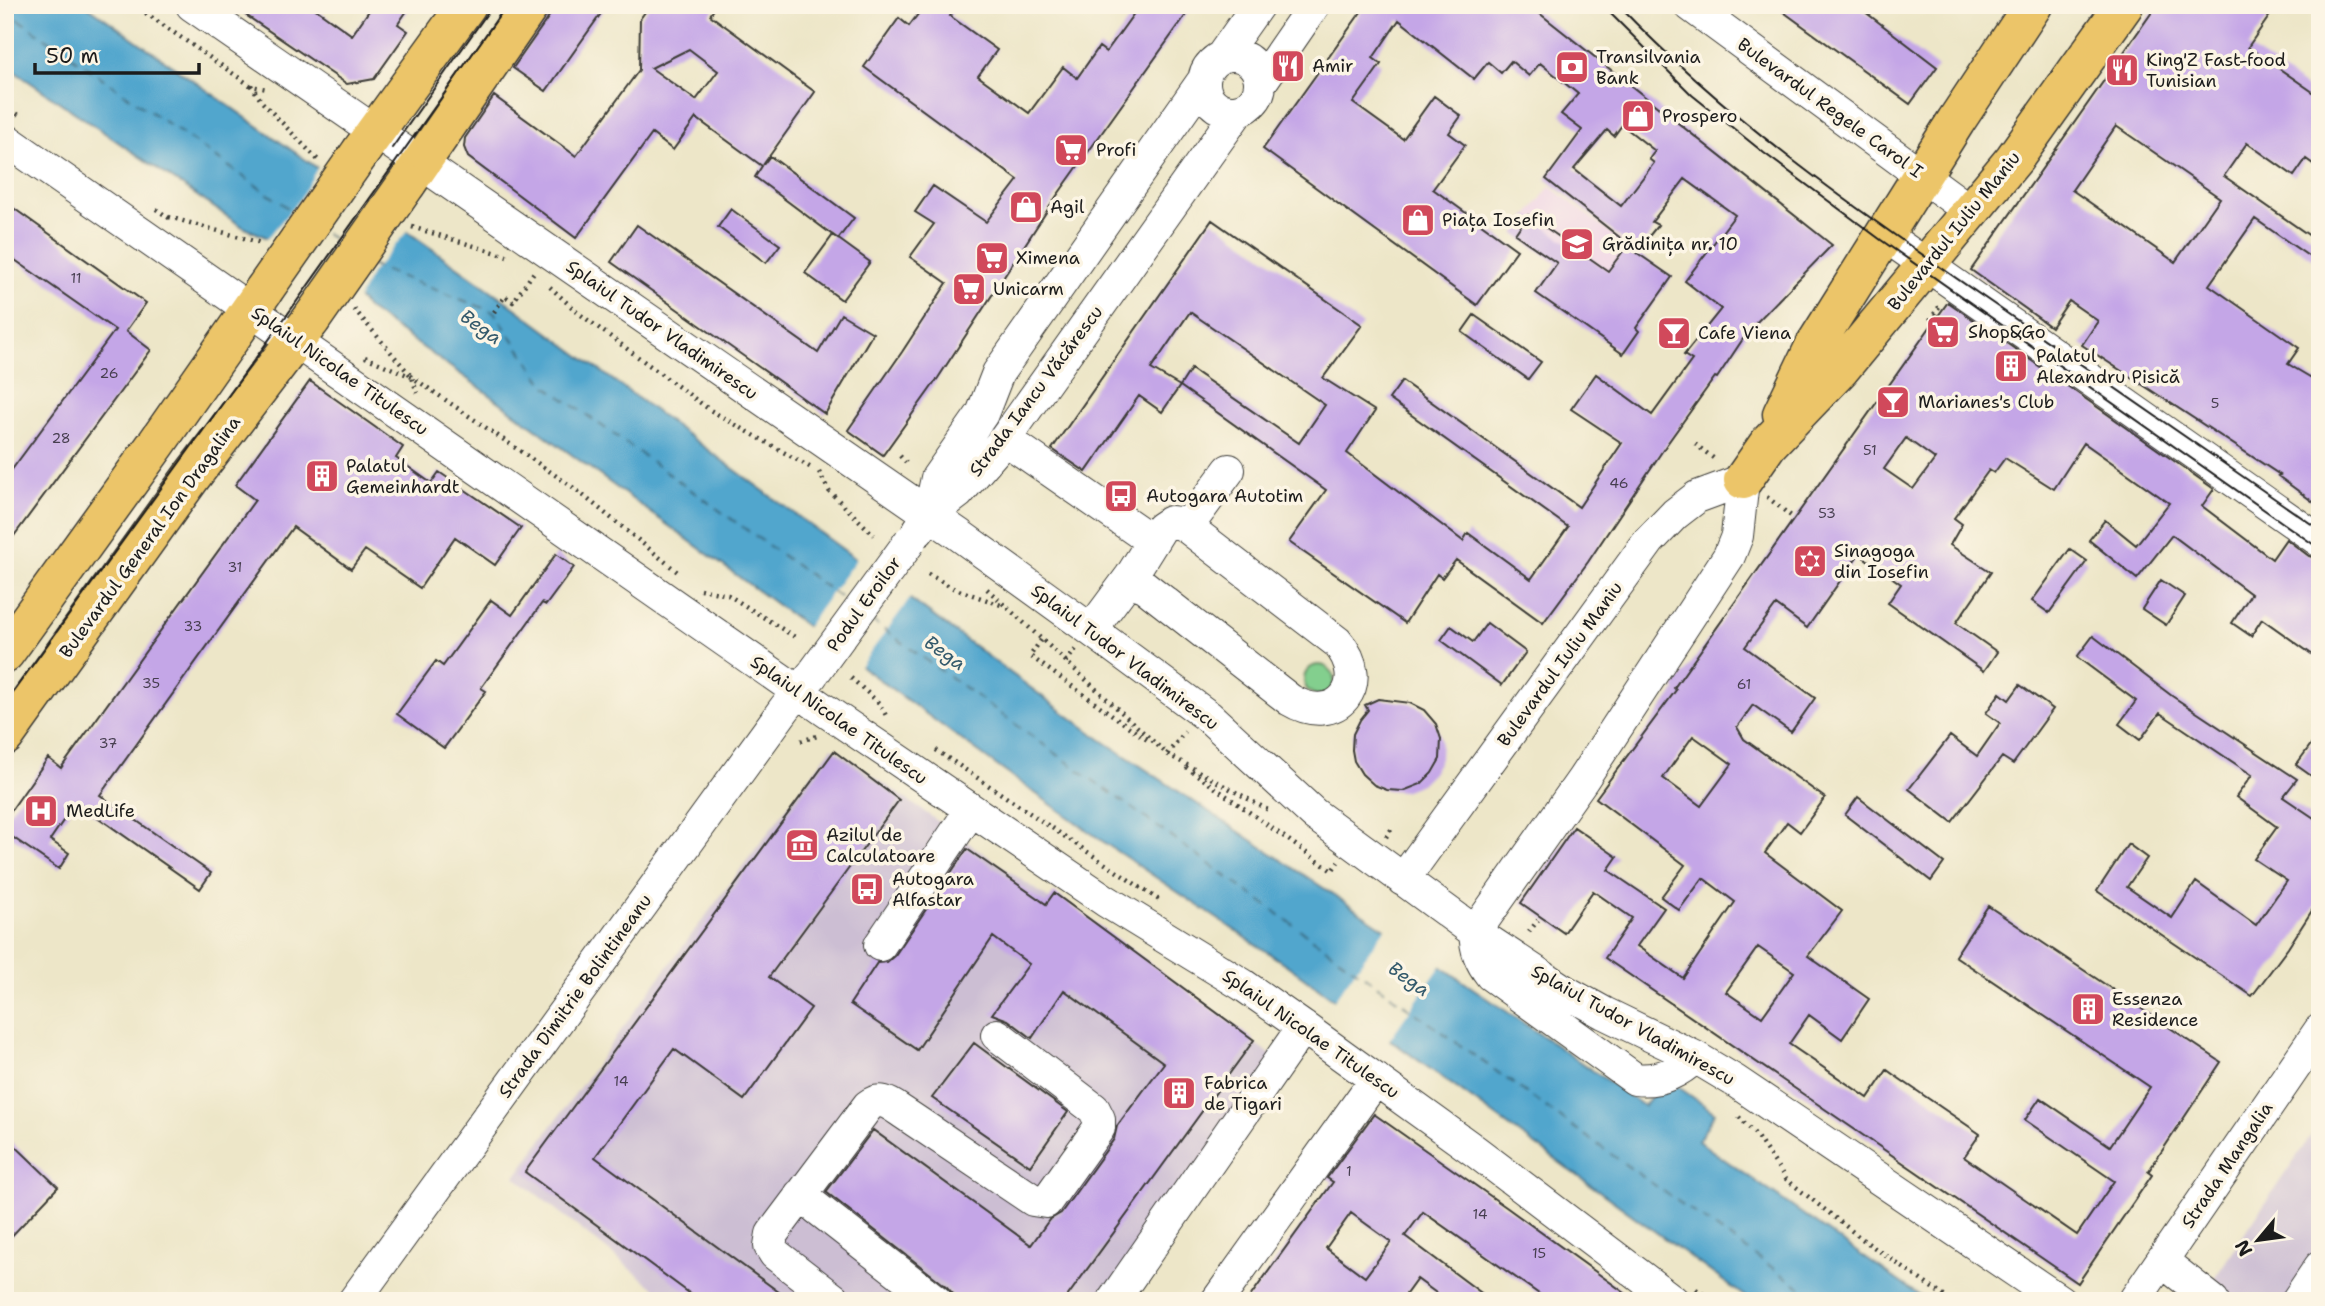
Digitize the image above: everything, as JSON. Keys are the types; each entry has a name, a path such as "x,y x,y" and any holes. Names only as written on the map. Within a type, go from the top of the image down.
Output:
{"main road":[{"path":"5,653 467,5"},
{"path":"415,173 530,5"},
{"name":"Bulevardul Iuliu Maniu","path":"1768,444 1815,345 2033,5"},
{"name":"Bulevardul Iuliu Maniu","path":"1743,480 1768,444 1841,368 2014,159 2124,5"},
{"name":"Bulevardul General Ion Dragalina","path":"5,736 192,476 304,330 415,173"}],"street":[{"name":"Splaiul Tudor Vladimirescu","path":"192,5 369,141 929,516 1085,638 1209,717 1314,814 1475,932 1576,997 1695,1058 1747,1089 2060,1301"},
{"path":"1258,5 1222,56 1209,66 1203,81 1210,101 1219,108 1239,110 1248,107 1255,100 1261,82 1314,5"},
{"name":"Bulevardul Regele Carol I","path":"1690,5 1970,211"},
{"path":"1222,56 1232,54 1252,62 1261,82"},
{"name":"Strada Iancu Văcărescu","path":"929,516 937,478 982,414 998,373 1203,81"},
{"name":"Strada Iancu Văcărescu","path":"929,516 958,494 1005,439 1239,110"},
{"name":"Splaiul Nicolae Titulescu","path":"5,139 304,330 807,681 971,810 1303,1027 1475,1151 1673,1301"},
{"path":"1884,235 2320,541"},
{"path":"1005,439 1152,541"},
{"path":"1186,527 1229,470"},
{"name":"Bulevardul Iuliu Maniu","path":"1403,880 1649,541 1675,514 1697,497 1743,480 1737,536 1729,556 1583,779 1475,932"},
{"name":"Podul Eroilor","path":"807,681 929,516"},
{"path":"1085,638 1131,576 1161,528 1170,522 1186,527 1337,642 1352,671 1351,687 1343,699 1330,707 1313,710 1303,708 1290,701 1131,576"},
{"name":"Strada Dimitrie Bolintineanu","path":"354,1301 807,681"},
{"path":"880,945 971,810"},
{"path":"1475,932 1476,948 1491,975 1635,1079 1652,1081 1683,1068 1695,1058"},
{"path":"1113,1301 1303,1027"},
{"name":"Strada Mangalia","path":"2134,1301 2320,1030"},
{"path":"836,1301 775,1254 770,1246 772,1234 875,1100 883,1100 1033,1200 1046,1202 1099,1128 1099,1119 1094,1109 997,1035"},
{"path":"1217,1301 1376,1079"},
{"path":"800,1195 936,1301"},
{"path":"2162,1261 2213,1301"},
{"path":"2297,1301 2320,1267"}],"path":[{"path":"134,5 251,86 262,102 320,162"},
{"path":"251,86 274,90"},
{"path":"167,217 262,244"},
{"path":"411,227 512,257"},
{"path":"522,266 559,294 577,312 710,410 819,472 829,491 874,535"},
{"path":"494,312 505,296 513,302 538,268"},
{"path":"354,308 412,377"},
{"path":"359,356 370,358 412,377 574,488 679,574"},
{"path":"900,456 906,462"},
{"path":"928,574 953,588 1002,605 1167,754 1277,813"},
{"path":"690,582 711,597"},
{"path":"700,589 728,595 798,639"},
{"path":"1066,662 1085,638"},
{"path":"1041,640 1030,656 1332,871"},
{"path":"1059,656 1065,648"},
{"path":"851,678 879,703 888,719"},
{"path":"1167,754 1190,725"},
{"name":"Splaiul Nicolae Titulescu","path":"801,741 815,736"},
{"path":"936,750 1166,905"},
{"path":"1387,837 1393,827"},
{"path":"1529,932 1538,920"},
{"path":"1733,1112 1755,1134 1786,1179 1862,1239 1951,1301"}],"shaded area":[{"name":"Grădinița nr. 10","path":"1550,186 1638,254 1660,294 1652,306 1641,299 1626,312 1515,234"},
{"path":"832,747 1277,1059 1113,1301 671,1301 515,1177"},
{"path":"2320,1122 2320,1301 2199,1301"}],"green space":[{"path":"1319,665 1330,669 1334,680 1330,691 1319,695 1308,691 1304,680 1308,669"}],"water":[{"name":"Bega","path":"5,5 86,5 503,299 1100,739 1445,969 1644,1106 1654,1093 1677,1086 1715,1113 1698,1141 1927,1301 1751,1301 1288,966 1112,848 1000,768 479,387 368,309 344,283 286,246 243,227 5,65"}],"pier":[{"path":"319,165 409,229 372,273 356,302 342,286 284,249 265,241 300,199"},
{"path":"858,557 912,596 859,668 805,629"},
{"path":"1387,926 1443,963 1387,1043 1332,1003"}],"building":[{"path":"231,5 310,5 352,35 373,5 411,5 398,24 408,31 374,79 347,84"},
{"path":"557,5 607,5 546,91 513,68"},
{"path":"650,5 717,5 710,15 815,92 763,165 770,156 854,218 838,239 755,177 762,166 696,118 673,150 652,134 576,238 468,157 464,147 465,138 494,96 576,156 639,70 640,19","holes":["689,49 718,71 696,100 651,68"]},
{"path":"925,5 958,5 950,16 997,50 978,76 1029,113 1063,67 1077,78 1099,47 1106,52 1140,5 1193,5 1056,197 938,378 883,455 848,430 947,283 910,257 934,224 915,212 933,186 986,222 1018,180 864,67 899,18 909,26"},
{"path":"1366,5 1529,5 1832,245 1749,330 1543,623 1456,560 1442,578 1437,574 1405,623 1289,542 1326,490 1180,386 1162,412 1139,396 1086,472 1052,449 1212,220 1362,325 1323,378 1375,411 1347,453 1463,541 1468,533 1531,579 1568,527 1389,399 1402,381 1579,507 1622,443 1571,409 1596,374 1652,415 1692,360 1684,355 1721,309 1685,281 1735,215 1685,179 1652,222 1658,225 1637,251 1546,179 1582,130 1561,114 1578,94 1540,63 1529,76 1511,61 1501,73 1488,62 1474,79 1399,20 1373,58 1381,64 1353,103 1403,139 1434,96 1461,116 1449,133 1465,145 1433,189 1517,250 1477,305 1263,149","holes":["1622,125 1655,151 1649,159 1654,163 1621,206 1574,169 1607,130 1614,136","1190,312 1325,405 1299,443 1191,369 1180,386 1151,369"]},
{"path":"1774,5 1856,5 1937,67 1910,104"},
{"path":"2157,5 2277,5 2248,47 2320,97 2320,169 2306,159 2294,176 2247,143 2224,176 2320,243 2320,264 2255,219 2209,285 2299,348 2288,364 2320,383 2320,507 2278,476 2280,475 2082,345 2098,321 2069,301 2051,327 1971,270","holes":["2116,126 2220,198 2175,262 2072,190"]},
{"path":"5,202 146,303 126,331 151,350 5,548 5,479 115,330 5,253"},
{"path":"731,209 780,245 766,263 718,227"},
{"path":"1528,215 1608,271 1627,246 1672,277 1636,328 1639,331 1623,354 1536,293 1557,263 1515,234"},
{"path":"637,225 818,353 841,314 873,333 825,414 611,262"},
{"path":"833,235 870,262 842,300 805,273"},
{"path":"1948,302 2214,489 2202,506 2272,559 2286,539 2309,556 2320,559 2320,660 2262,619 2251,636 2232,623 2251,594 2172,535 2137,579 2089,540 2105,520 2136,545 2169,503 2084,443 2054,489 2005,458 1994,473 1989,470 1954,518 1962,524 1950,545 1991,572 1956,623 1997,652 1984,671 1888,603 1901,584 1859,554 1807,628 1776,605 1745,647 1815,698 1791,732 1753,705 1737,727 1744,739 1825,798 1800,832 1787,822 1765,853 1842,911 1808,956 1869,999 1842,1039 1809,1015 1789,1044 1868,1098 1887,1070 1980,1134 1964,1157 2077,1235 2114,1181 2025,1120 2040,1098 2110,1146 2150,1087 1955,956 1988,906 2221,1062 2148,1172 2152,1175 2078,1283 1605,958 1632,918 1593,891 1564,933 1521,903 1574,827 1617,857 1608,870 1664,908 1637,946 1683,978 1735,902 1703,878 1679,910 1661,897 1685,865 1596,798 1676,690 1674,688","holes":["1906,438 1935,459 1913,489 1884,469","1693,736 1732,764 1701,806 1663,778","1758,947 1794,972 1762,1017 1726,992"]},
{"path":"1474,315 1541,362 1528,379 1462,332"},
{"path":"310,381 403,447 396,458 431,483 439,472 521,528 495,565 455,537 420,588 365,550 351,569 293,527 100,795 211,873 200,889 76,802 50,840 69,853 59,869 5,832 5,819 48,758 61,768 255,500 235,485"},
{"path":"2070,549 2087,561 2049,613 2032,601"},
{"path":"556,554 574,567 546,605 542,603 481,688 486,691 444,748 397,714 436,661 443,666 491,600 512,615"},
{"path":"2161,580 2185,596 2166,625 2142,609"},
{"path":"1487,623 1526,652 1502,685 1441,640 1451,626 1473,642"},
{"path":"2093,636 2172,696 2297,779 2283,797 2320,822 2320,898 2288,948 2252,996 2097,891 2128,844 2147,858 2127,887 2172,918 2196,882 2256,925 2287,881 2254,859 2277,827 2236,797 2252,775 2160,713 2140,740 2119,724 2136,701 2077,657"},
{"path":"2020,685 2053,709 2013,764 2002,757 1952,822 1909,789 1950,736 1977,756 2000,723 1986,713 2000,693 2009,700"},
{"path":"1378,699 1410,703 1424,710 1436,724 1441,739 1440,759 1432,773 1421,784 1403,791 1387,790 1374,785 1362,774 1354,761 1353,734 1368,710 1365,705"},
{"path":"2320,732 2320,782 2296,765"},
{"path":"834,751 899,800 769,977 811,1008 744,1100 674,1049 595,1157 791,1301 700,1301 525,1172"},
{"path":"1858,797 1944,863 1931,881 1845,815"},
{"name":"Fabrica de Tigari","path":"967,849 1046,904 1054,893 1254,1040 1064,1301 959,1301 947,1287 826,1192 873,1130 1031,1245 1049,1220 1061,1213 1114,1139 1117,1126 1164,1063 1064,990 1032,1038 1008,1020 992,1014 1029,964 993,937 917,1050 850,1004 877,963 887,962 895,955"},
{"path":"974,1043 1068,1112 1030,1166 932,1098"},
{"path":"1374,1114 1636,1301 1549,1301 1423,1212 1405,1236 1492,1301 1447,1301 1417,1279 1401,1301 1247,1301 1333,1182 1327,1178","holes":["1351,1213 1391,1242 1365,1277 1326,1248"]},
{"path":"5,1136 58,1187 5,1243"}],"ferry route":[{"path":"5,10 294,212"},
{"path":"325,233 340,244"},
{"path":"370,265 494,312 545,385 847,602"},
{"path":"871,620 1633,1170 1820,1301"}],"tram line":[{"path":"392,148 493,5"},
{"path":"5,703 292,308 507,5"},
{"path":"1602,5 1692,95 1764,153 1881,240 2320,549"},
{"path":"1618,5 1706,89 1800,166 2320,530"}],"place":[{"name":"Amir","path":"1288,66"},
{"name":"Transilvania Bank","path":"1572,67"},
{"name":"King'Z Fast-food Tunisian","path":"2122,70"},
{"name":"Prospero","path":"1638,116"},
{"name":"Profi","path":"1071,150"},
{"name":"Agil","path":"1026,207"},
{"name":"Piața Iosefin","path":"1418,220"},
{"name":"Grădinița nr. 10","path":"1577,244"},
{"name":"Ximena","path":"992,258"},
{"name":"Unicarm","path":"969,289"},
{"name":"Shop&Go","path":"1943,332"},
{"name":"Cafe Viena","path":"1674,333"},
{"name":"Palatul Alexandru Pisică","path":"2011,366"},
{"name":"Marianes's Club","path":"1893,402"},
{"name":"Palatul Gemeinhardt","path":"322,476"},
{"name":"Autogara Autotim","path":"1121,496"},
{"name":"Sinagoga din Iosefin","path":"1810,561"},
{"name":"MedLife","path":"41,811"},
{"name":"Azilul de Calculatoare","path":"802,845"},
{"name":"Autogara Alfastar","path":"867,889"},
{"name":"Essenza Residence","path":"2088,1009"},
{"name":"Fabrica de Tigari","path":"1179,1093"}]}
